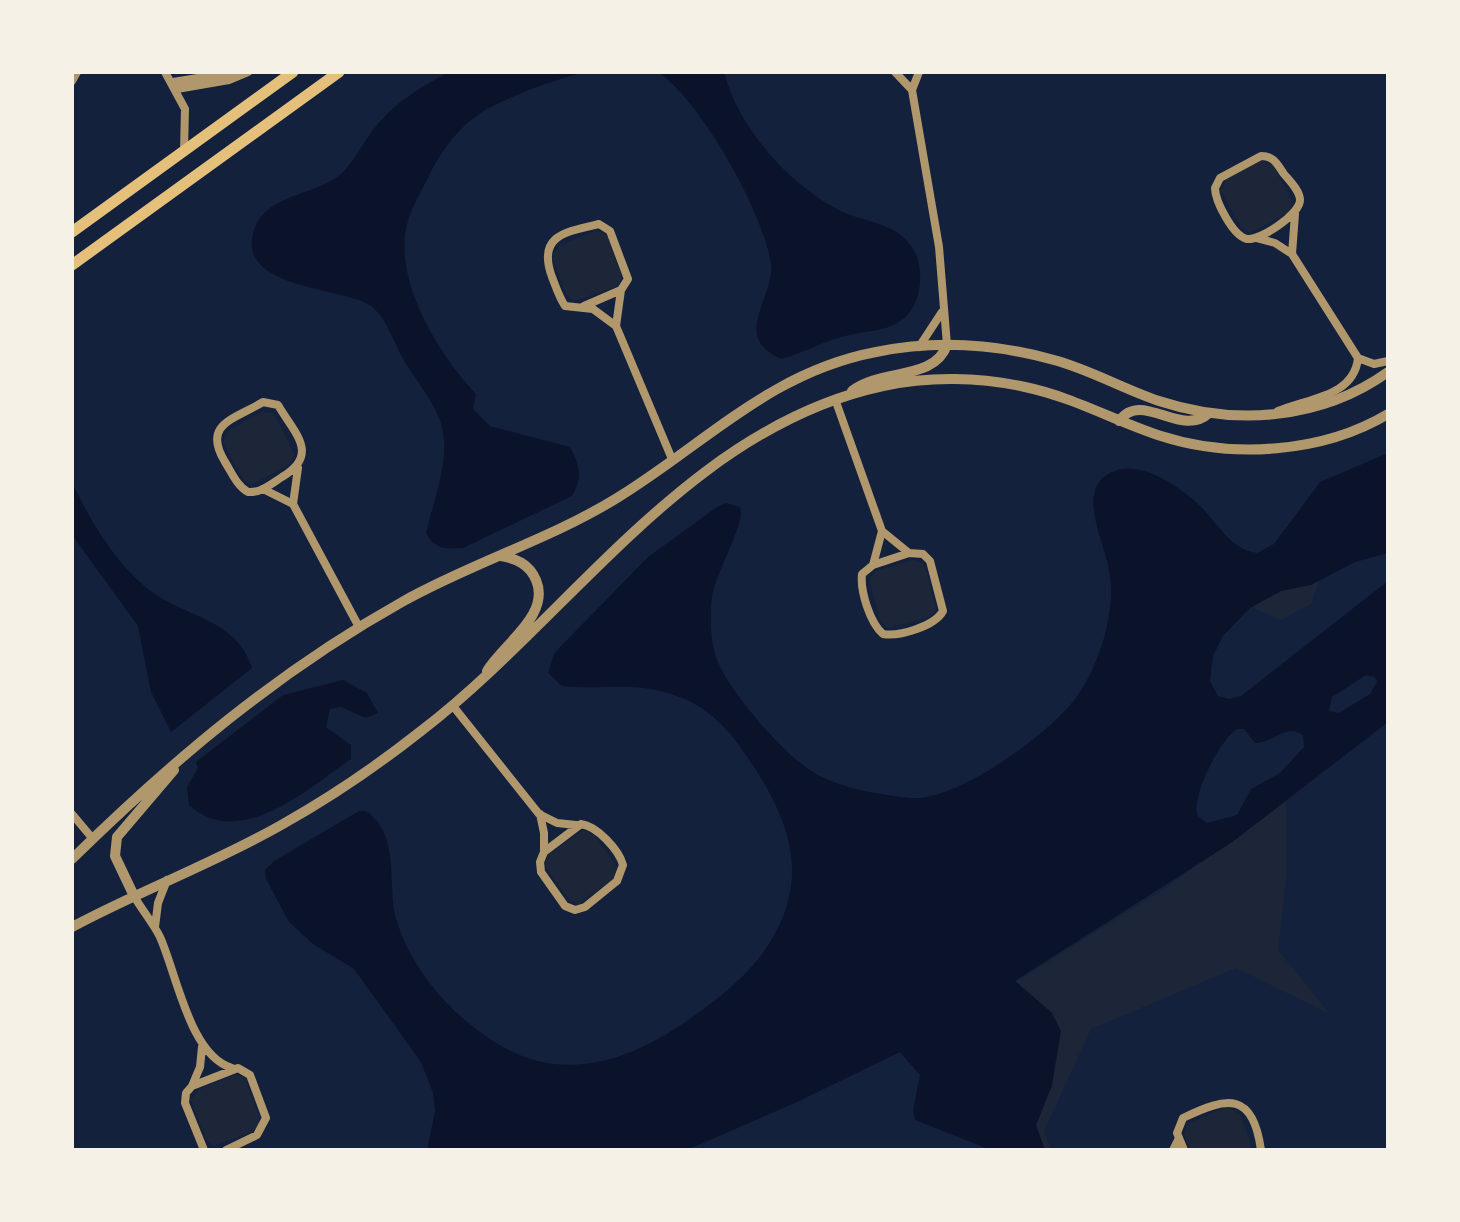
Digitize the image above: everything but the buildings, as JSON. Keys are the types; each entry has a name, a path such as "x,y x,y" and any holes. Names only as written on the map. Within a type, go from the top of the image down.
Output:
{"main road":[{"path":"72,232 293,72"},
{"path":"72,265 339,72"}],"street":[{"path":"72,81 77,72"},
{"path":"165,72 175,86 188,123 184,151"},
{"path":"175,86 234,72"},
{"path":"175,86 229,80 245,72"},
{"path":"895,72 912,90"},
{"path":"847,395 872,379 927,368 943,354 947,345 939,247 912,90 919,72"},
{"path":"1292,254 1299,194 1271,157 1257,157 1220,178 1215,188 1217,199 1239,234 1275,243 1292,254 1358,358 1374,364 1388,361"},
{"path":"1256,238 1295,214"},
{"path":"621,290 574,309 562,302 546,260 547,248 555,240 595,225 607,227 629,275 621,290 616,326 672,459"},
{"path":"584,306 616,326"},
{"path":"919,347 943,312"},
{"path":"72,859 186,752 277,680 359,627 428,589 588,515 728,417 799,377 876,352 947,345 992,348 1054,360 1158,400 1209,413 1265,416 1323,404 1353,393 1388,372"},
{"path":"1265,416 1340,389 1353,376 1358,358"},
{"path":"72,927 282,825 390,754 480,684 600,563 672,499 751,443 835,399 923,380 993,382 1055,395 1163,437 1210,447 1257,449 1300,445 1344,434 1388,414"},
{"path":"835,399 882,531 909,553"},
{"path":"293,504 302,445 275,403 263,402 221,427 215,436 216,446 240,487 248,492 263,489 298,468"},
{"path":"1119,421 1124,414 1139,408 1184,421 1202,419 1209,413"},
{"path":"263,489 293,504 359,627"},
{"path":"873,565 882,531"},
{"path":"909,553 923,554 930,561 944,606 935,621 893,635 879,631 861,583 864,571 873,565 909,553"},
{"path":"480,684 501,650 535,612 539,599 539,586 525,564 501,556"},
{"path":"453,706 539,814 544,833 541,872 569,909 585,907 617,881 623,865 619,855 593,828 557,823 539,814"},
{"path":"186,752 117,837 115,856 134,896 155,928 202,1046 215,1061 250,1075 266,1118 257,1135 226,1150"},
{"path":"72,814 93,839"},
{"path":"544,852 577,825"},
{"path":"155,928 158,903 167,880"},
{"path":"202,1046 200,1067 185,1103 204,1150"},
{"path":"192,1086 233,1068"},
{"path":"1184,1150 1177,1127 1183,1118 1233,1101 1248,1110 1261,1150"},
{"path":"1173,1150 1179,1138"}],"shaded area":[{"path":"449,72 585,72 510,98 468,123 439,158 408,220 405,256 415,299 436,341 476,394 473,409 490,426 570,447 579,472 572,496 463,548 437,545 426,533 444,456 443,431 431,402 402,357 381,316 357,299 293,283 274,274 259,263 252,248 255,227 261,216 282,201 341,174 373,130 398,104"},
{"path":"658,72 724,72 731,93 753,132 800,184 837,209 901,235 914,250 920,270 919,293 910,312 890,326 837,338 782,359 767,350 759,340 756,329 771,265 757,217 711,132 675,86"},
{"path":"1260,160 1273,165 1293,203 1289,212 1250,233 1241,227 1221,191 1226,180"},
{"path":"594,231 604,233 608,238 622,278 616,287 574,301 566,294 552,256 559,246"},
{"path":"262,412 272,413 276,418 295,455 290,464 251,485 242,478 223,442 228,431"},
{"path":"1388,453 1388,553 1355,562 1311,585 1281,591 1250,608 1223,636 1213,656 1210,681 1218,696 1229,699 1241,696 1388,581 1388,722 1231,843 1015,981 1052,1013 1061,1031 1052,1085 1036,1125 1045,1150 991,1150 915,1120 913,1110 920,1075 900,1052 795,1103 687,1150 427,1150 435,1111 433,1093 421,1062 354,969 313,944 289,922 266,879 265,870 274,861 359,811 366,811 377,821 388,846 396,918 403,938 425,976 454,1010 489,1038 533,1060 584,1064 634,1051 680,1025 747,972 780,924 787,906 792,870 788,839 770,794 740,746 715,718 694,704 665,692 635,687 562,686 548,673 554,654 648,557 717,507 726,503 740,507 739,525 714,587 711,612 714,650 732,687 775,739 818,775 851,788 875,793 911,798 930,796 953,788 1004,761 1068,708 1086,682 1103,640 1111,602 1109,570 1094,514 1095,489 1101,479 1123,469 1158,476 1190,497 1231,540 1257,553 1274,544 1320,482","holes":["1366,675 1375,677 1377,682 1370,694 1339,713 1329,711 1332,697","1237,729 1244,729 1255,743 1285,732 1297,732 1303,735 1304,747 1280,773 1251,789 1237,815 1207,823 1198,816 1198,796 1202,783 1215,756"]},
{"path":"72,482 96,527 127,569 152,592 223,629 245,652 252,668 171,732 151,692 138,626 72,535"},
{"path":"913,560 923,563 926,568 936,609 930,617 887,628 880,620 869,580 876,571"},
{"path":"1319,581 1311,604 1281,620 1251,607 1281,591"},
{"path":"343,680 367,693 378,713 366,718 341,707 330,709 326,727 351,745 351,759 294,799 251,819 229,821 209,817 189,805 187,787 198,768 196,762 283,695"},
{"path":"1286,801 1286,877 1278,950 1330,1014 1236,968 1091,1029 1044,1131 1051,1150 1045,1150 1036,1125 1052,1085 1052,1013 1015,982 1161,891"},
{"path":"584,830 593,834 618,869 614,879 578,904 569,899 545,866 548,855"},
{"path":"234,1075 244,1077 247,1082 261,1122 256,1130 214,1146 206,1139 191,1100 198,1090"},
{"path":"1228,1106 1240,1114 1253,1150 1190,1150 1184,1135 1187,1124"}]}
